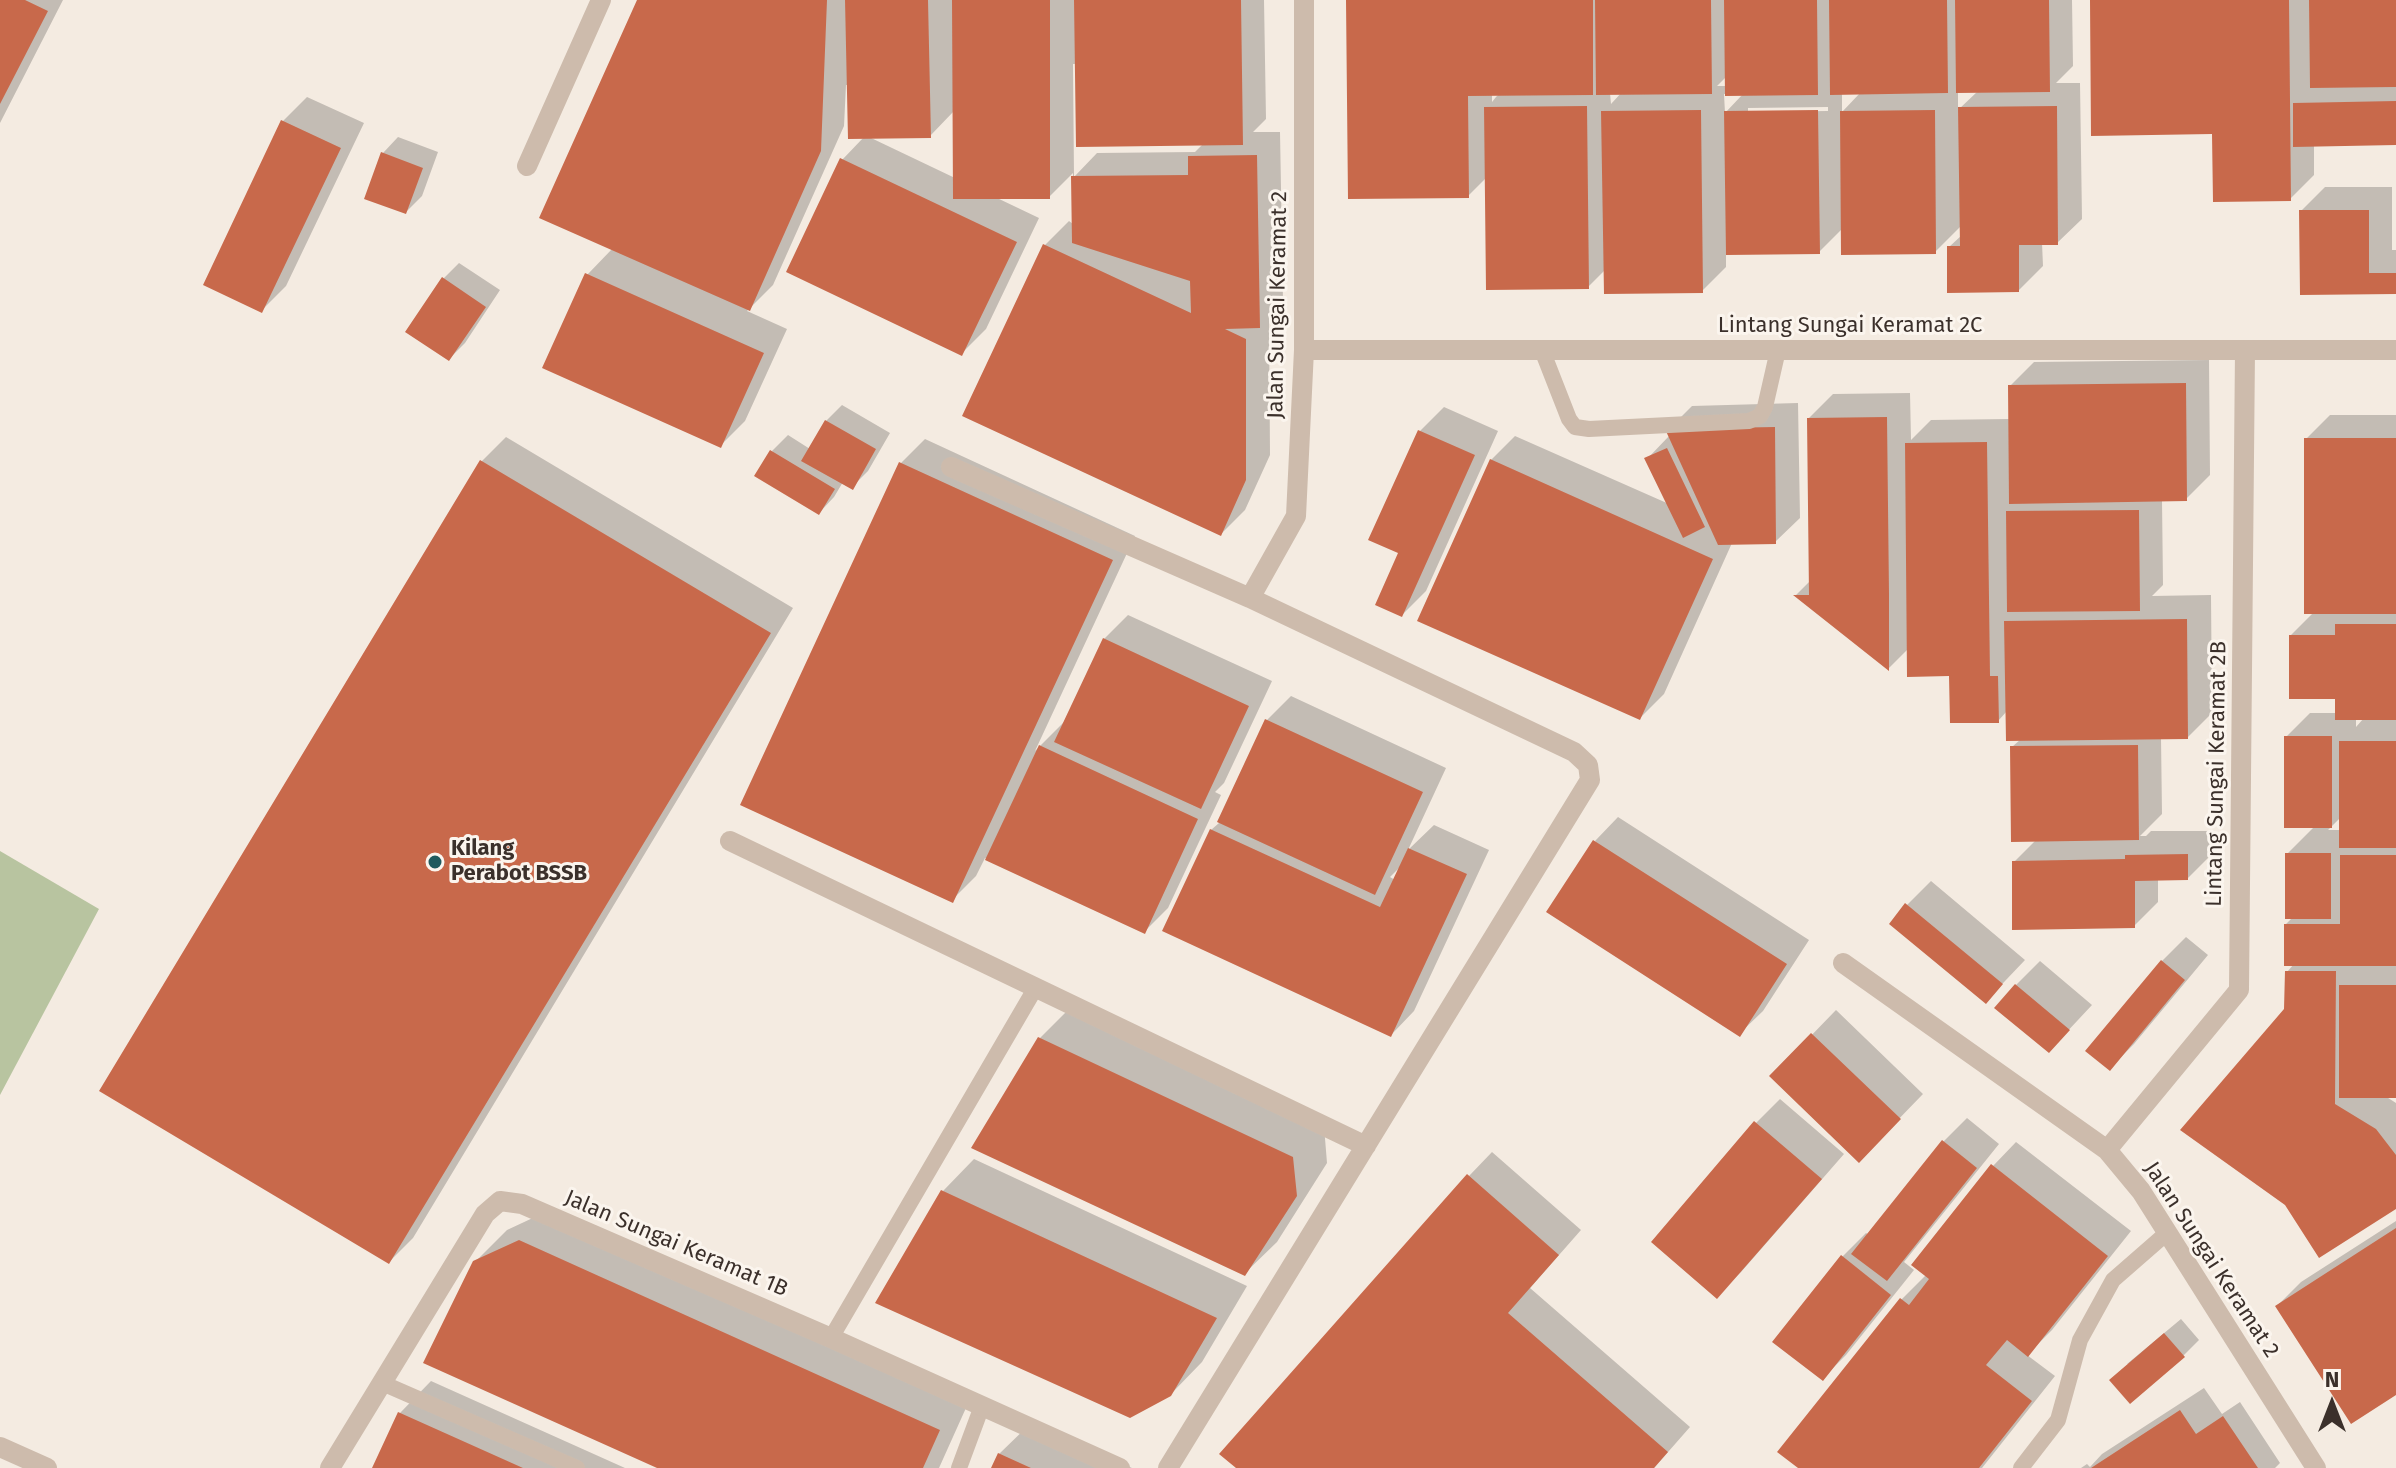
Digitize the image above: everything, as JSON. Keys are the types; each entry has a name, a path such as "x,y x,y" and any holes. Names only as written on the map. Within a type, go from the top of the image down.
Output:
{"street":[{"path":"527,166 601,0"},
{"name":"Jalan Sungai Keramat 2","path":"1250,598 1296,516 1304,350 1304,0"},
{"name":"Lintang Sungai Keramat 2C","path":"1304,350 2396,350"},
{"name":"Lintang Sungai Keramat 2B","path":"2107,1150 2239,990 2245,350"},
{"path":"951,467 1250,598 1574,752 1588,765 1590,780 1168,1468"},
{"path":"730,841 1366,1146"},
{"name":"Jalan Sungai Keramat 2","path":"1843,963 2107,1150 2141,1191 2168,1232 2316,1468"},
{"name":"Jalan Sungai Keramat 1B","path":"330,1468 485,1214 500,1201 522,1204 1120,1468"},
{"path":"0,1447 47,1468"}],"lane":[{"path":"1542,350 1569,419 1575,427 1589,429 1749,421 1760,416 1765,407 1778,350"},
{"path":"831,1338 1036,987"},
{"path":"2021,1468 2058,1420 2080,1340 2113,1280 2168,1232"},
{"path":"382,1383 577,1468"},
{"path":"959,1468 982,1406"}],"green space":[{"path":"0,851 99,909 0,1095"}],"building":[{"path":"0,0 25,0 48,11 0,104"},
{"path":"637,0 827,0 821,151 750,311 539,218"},
{"path":"845,0 928,0 931,138 848,139"},
{"path":"952,0 1050,0 1050,199 953,199"},
{"path":"1074,0 1241,0 1243,145 1076,147"},
{"path":"1346,0 1593,0 1593,95 1468,96 1469,198 1348,199"},
{"path":"1595,0 1711,0 1712,94 1596,95"},
{"path":"1724,0 1817,0 1818,95 1725,96"},
{"path":"1829,0 1947,0 1948,93 1830,95"},
{"path":"1955,0 2049,0 2050,92 1956,93"},
{"path":"2090,0 2289,0 2291,201 2213,202 2212,134 2091,136"},
{"path":"2309,0 2396,0 2396,87 2310,88"},
{"path":"2396,101 2396,145 2293,147 2293,103"},
{"path":"1587,106 1589,289 1486,290 1484,107"},
{"path":"2057,106 2058,245 2019,245 2019,292 1947,293 1947,246 1960,246 1958,107"},
{"path":"1701,110 1703,293 1604,294 1601,111"},
{"path":"1818,110 1820,254 1726,255 1724,111"},
{"path":"1935,110 1936,254 1841,255 1840,111"},
{"path":"281,120 341,148 262,313 203,285"},
{"path":"381,152 423,168 406,214 364,199"},
{"path":"1257,155 1260,328 1225,329 1246,339 1246,480 1221,536 962,416 1043,244 1191,313 1190,281 1072,243 1071,176 1188,175 1188,156"},
{"path":"840,158 1017,242 962,356 786,272"},
{"path":"2299,210 2369,210 2369,273 2396,273 2396,294 2300,295"},
{"path":"585,273 764,353 721,448 542,368"},
{"path":"442,277 486,307 449,361 405,332"},
{"path":"2186,383 2187,501 2009,504 2008,385"},
{"path":"1887,417 1889,671 1793,595 1809,595 1807,418"},
{"path":"825,420 876,449 853,490 801,461"},
{"path":"1775,427 1776,544 1718,545 1665,429"},
{"path":"1418,430 1475,455 1402,617 1375,605 1398,553 1368,540"},
{"path":"2304,438 2396,438 2396,614 2304,614"},
{"path":"1987,442 1990,676 1998,676 1999,723 1950,723 1949,676 1907,677 1905,443"},
{"path":"1667,448 1705,527 1683,538 1644,458"},
{"path":"770,450 835,489 819,515 754,476"},
{"path":"1490,459 1713,559 1640,720 1417,621"},
{"name":"Kilang Perabot BSSB","path":"480,460 771,633 389,1264 99,1091"},
{"path":"899,462 1113,560 953,903 740,805"},
{"path":"2139,510 2140,611 2007,612 2006,511"},
{"path":"2187,619 2188,739 2006,741 2004,621"},
{"path":"2335,624 2396,624 2396,720 2335,720 2335,699 2289,699 2289,635 2335,635"},
{"path":"1103,638 1249,706 1201,809 1054,742"},
{"path":"1265,719 1423,792 1375,895 1217,822"},
{"path":"2284,736 2332,736 2332,828 2284,828"},
{"path":"2339,741 2396,741 2396,848 2339,848"},
{"path":"1039,745 1198,819 1145,934 985,860"},
{"path":"2138,745 2139,840 2011,842 2010,746"},
{"path":"1210,829 1380,907 1408,848 1467,874 1391,1037 1162,931"},
{"path":"1593,840 1787,964 1740,1037 1546,912"},
{"path":"2285,853 2331,853 2331,919 2285,919"},
{"path":"2188,854 2188,880 2135,881 2135,928 2012,930 2012,861 2125,859 2125,855"},
{"path":"2340,855 2396,855 2396,966 2284,966 2284,924 2340,924"},
{"path":"1905,903 2003,984 1986,1004 1889,924"},
{"path":"2161,960 2185,980 2110,1071 2085,1051"},
{"path":"2285,971 2336,971 2335,1104 2376,1129 2396,1155 2396,1209 2319,1258 2285,1205 2180,1130 2284,1009"},
{"path":"2015,984 2070,1030 2049,1053 1994,1008"},
{"path":"2339,985 2396,985 2396,1098 2339,1098"},
{"path":"1811,1033 1901,1119 1859,1163 1769,1076"},
{"path":"1038,1037 1293,1157 1297,1196 1245,1276 971,1148"},
{"path":"1754,1121 1822,1179 1717,1299 1651,1242"},
{"path":"1942,1140 1977,1168 1887,1281 1851,1254"},
{"path":"1991,1164 2108,1256 2028,1357 2007,1340 1986,1365 2032,1401 1979,1468 1798,1468 1777,1452 1900,1298 1909,1305 1929,1279 1911,1265"},
{"path":"1467,1174 1559,1255 1508,1313 1668,1452 1654,1468 1236,1468 1219,1454"},
{"path":"941,1190 1217,1318 1171,1396 1130,1418 875,1303"},
{"path":"2396,1228 2396,1395 2351,1424 2275,1306"},
{"path":"519,1240 940,1430 923,1468 657,1468 423,1363 473,1261"},
{"path":"1841,1255 1891,1295 1823,1381 1772,1342"},
{"path":"2164,1333 2185,1357 2130,1404 2109,1380"},
{"path":"2180,1410 2196,1434 2223,1416 2258,1468 2091,1468"},
{"path":"398,1412 523,1468 372,1468"},
{"path":"998,1453 1031,1468 991,1468"}],"place":[{"name":"Kilang Perabot BSSB","path":"435,862"}]}
